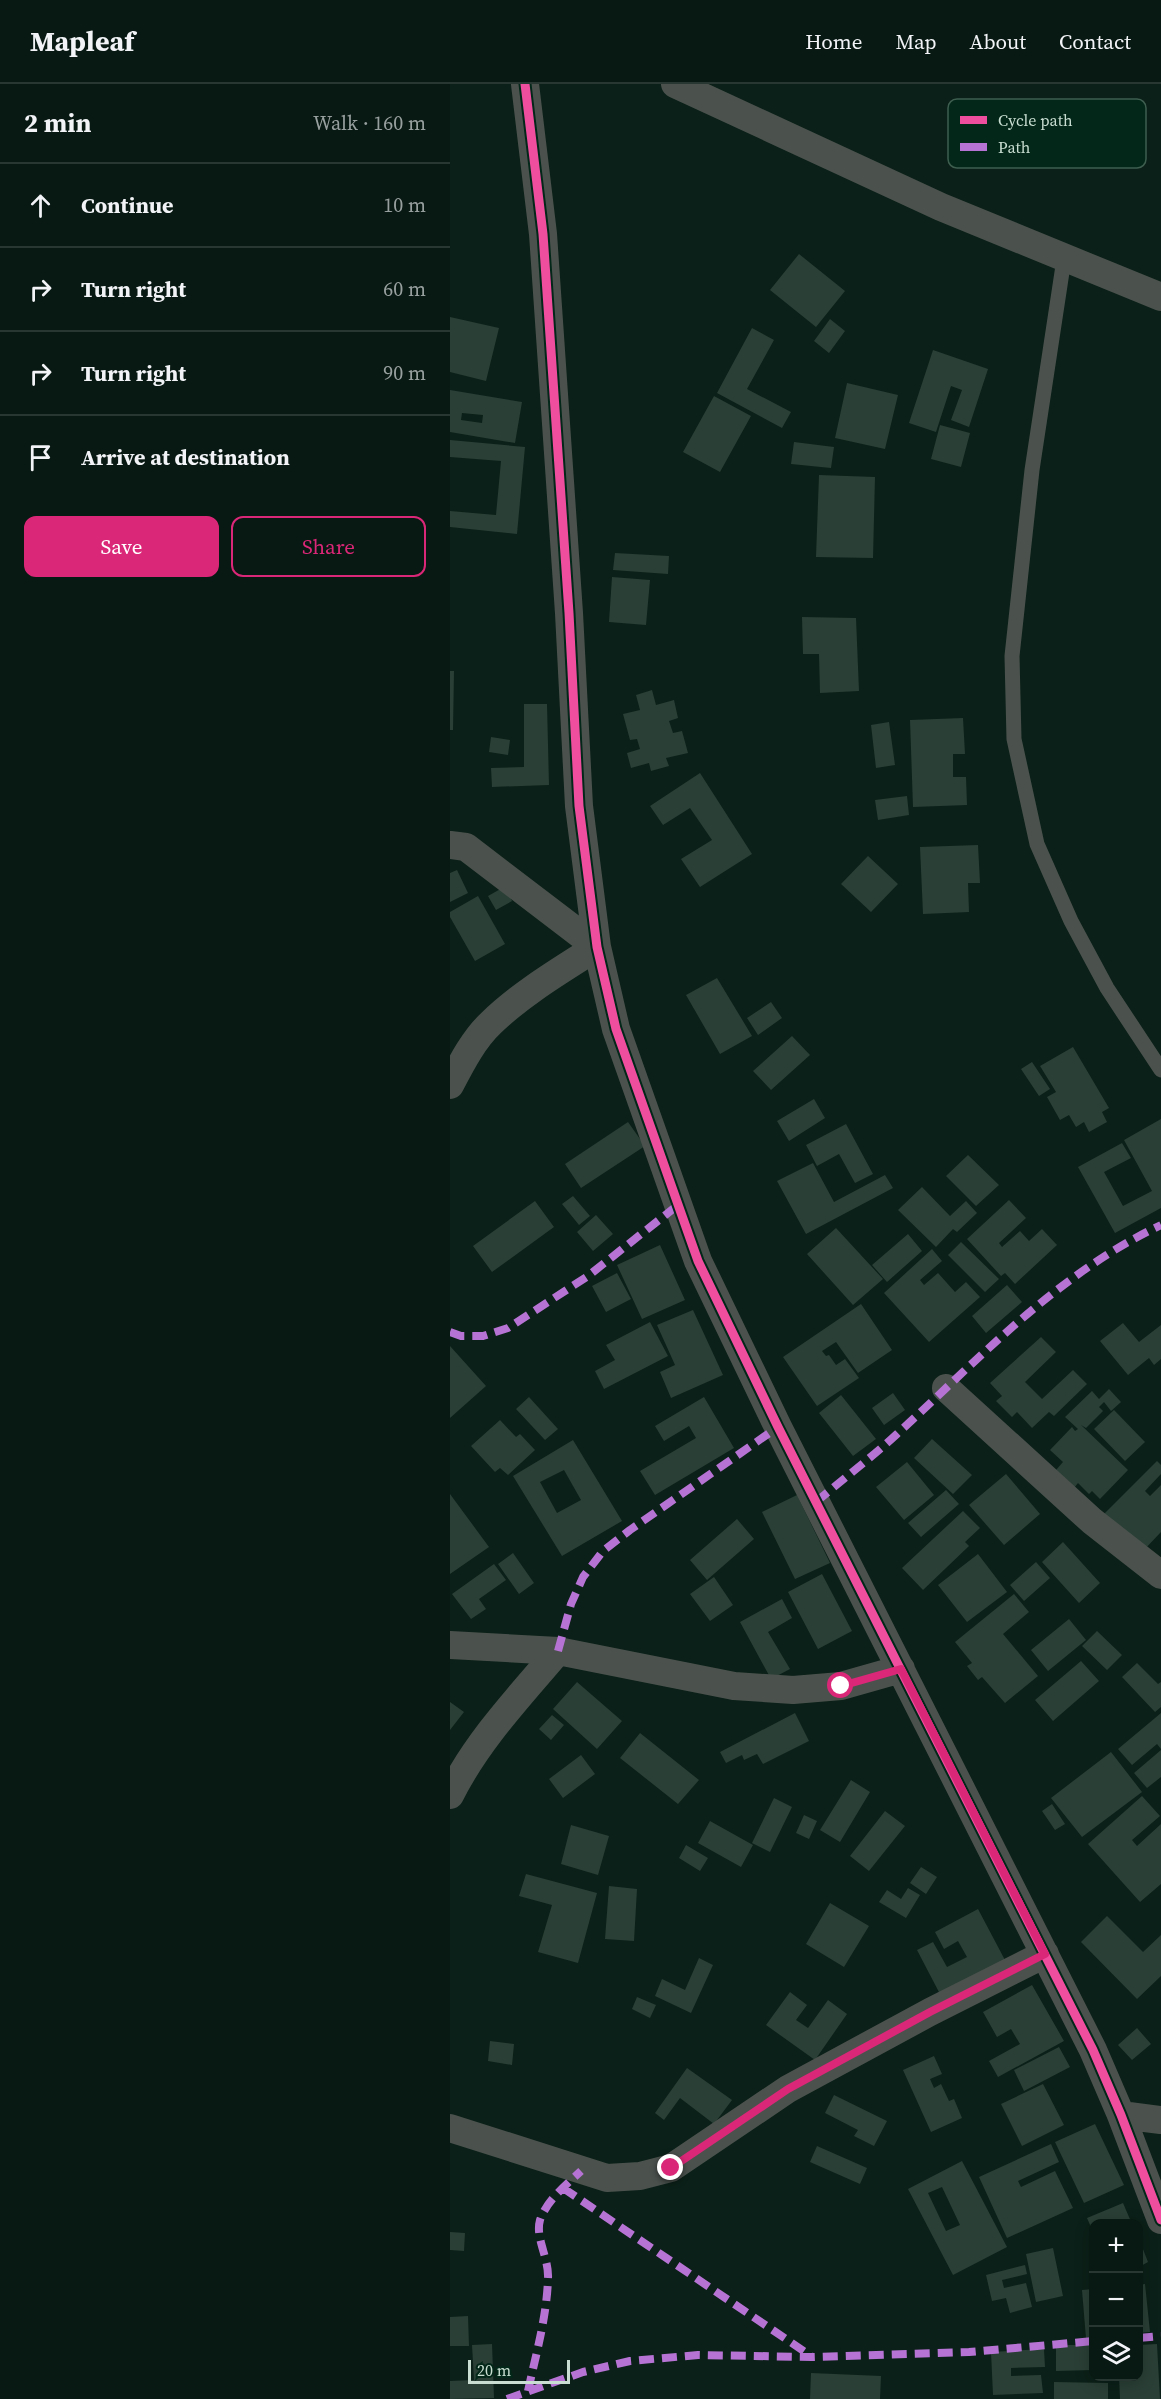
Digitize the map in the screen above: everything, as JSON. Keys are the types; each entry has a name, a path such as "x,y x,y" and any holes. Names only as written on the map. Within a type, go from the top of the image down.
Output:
{"street":[{"path":"525,84 543,234 569,613 579,806 597,947 616,1029 698,1261 778,1428 1093,2050 1121,2115 1161,2220"},
{"path":"675,84 940,207 1161,297"},
{"path":"455,840 597,947"},
{"path":"450,1085 472,1046 490,1024 544,981 597,947"},
{"path":"946,1388 1092,1521 1161,1575"},
{"path":"450,1645 558,1651 734,1686 793,1690 841,1686 901,1669"},
{"path":"450,1795 462,1770 491,1730 558,1651"},
{"path":"450,2128 607,2178 640,2176 671,2168 788,2089 911,2022 1045,1954"},
{"path":"1121,2115 1161,2120"}],"lane":[{"path":"1064,259 1032,470 1012,656 1014,739 1037,844 1067,911 1107,988 1161,1070"}],"building":[{"path":"799,254 845,291 816,327 770,290"},
{"path":"450,317 499,328 486,381 450,372"},
{"path":"830,319 845,331 829,353 814,341"},
{"path":"752,328 774,340 747,389 791,412 782,428 717,393"},
{"path":"933,350 988,369 969,427 951,420 962,390 951,386 936,432 909,423"},
{"path":"847,383 898,395 885,449 835,438"},
{"path":"450,390 522,402 515,443 450,432","holes":["462,413 483,415 482,423 461,420"]},
{"path":"714,396 751,416 720,472 683,452"},
{"path":"940,425 970,433 961,467 931,459"},
{"path":"450,440 525,447 517,534 450,527 450,511 496,515 501,461 450,457"},
{"path":"794,442 834,447 831,468 791,464"},
{"path":"819,475 875,477 873,558 816,557"},
{"path":"615,553 669,556 668,574 613,570"},
{"path":"612,577 650,580 646,625 609,622"},
{"path":"802,617 856,618 859,691 820,693 819,654 803,654"},
{"path":"450,671 454,671 453,730 450,730"},
{"path":"652,690 656,705 674,700 678,718 669,721 673,733 682,731 688,753 666,758 669,766 651,771 649,763 631,768 627,753 640,749 637,739 630,740 623,714 640,710 636,695"},
{"path":"524,704 547,704 549,785 492,787 491,768 524,767"},
{"path":"963,718 965,754 953,754 953,777 966,777 967,805 913,807 910,720"},
{"path":"889,722 895,765 876,768 871,725"},
{"path":"491,737 510,740 508,755 489,752"},
{"path":"700,773 752,854 700,887 681,859 712,840 690,808 663,825 650,806"},
{"path":"907,796 909,815 878,820 875,800"},
{"path":"978,845 980,883 968,883 969,912 923,914 920,847"},
{"path":"868,856 898,884 871,912 841,884"},
{"path":"457,870 468,893 450,902 450,873"},
{"path":"504,887 512,901 496,910 488,896"},
{"path":"478,896 505,944 475,961 450,917 450,912"},
{"path":"717,978 752,1036 720,1054 686,995"},
{"path":"771,1002 782,1018 758,1035 747,1018"},
{"path":"792,1036 810,1055 771,1090 753,1071"},
{"path":"1073,1047 1109,1108 1102,1112 1107,1122 1089,1132 1084,1122 1076,1127 1069,1115 1060,1120 1047,1097 1056,1092 1040,1066"},
{"path":"1032,1062 1050,1089 1039,1096 1021,1069"},
{"path":"814,1099 825,1118 789,1141 777,1121"},
{"path":"1161,1119 1161,1208 1115,1233 1078,1167 1122,1143 1131,1158 1104,1172 1123,1206 1152,1191 1124,1140"},
{"path":"628,1122 645,1146 581,1188 565,1164"},
{"path":"846,1124 873,1174 855,1183 839,1154 817,1166 806,1145"},
{"path":"968,1155 999,1185 976,1206 946,1176"},
{"path":"813,1163 834,1202 885,1175 893,1188 806,1234 777,1181"},
{"path":"922,1187 950,1216 966,1201 977,1213 957,1232 953,1229 936,1247 898,1210"},
{"path":"573,1196 590,1216 579,1225 562,1204"},
{"path":"1009,1200 1026,1218 999,1243 1002,1247 1020,1231 1029,1241 1042,1229 1057,1245 1015,1284 1005,1273 1001,1276 967,1239"},
{"path":"535,1201 554,1227 492,1272 473,1246"},
{"path":"596,1215 613,1234 593,1251 577,1232"},
{"path":"836,1228 883,1279 853,1305 807,1254"},
{"path":"908,1234 922,1251 887,1282 872,1265"},
{"path":"961,1242 999,1279 985,1292 948,1255"},
{"path":"660,1245 685,1300 642,1319 617,1265"},
{"path":"932,1249 942,1261 920,1280 924,1285 938,1273 955,1292 966,1282 980,1297 929,1342 884,1293"},
{"path":"617,1273 631,1299 606,1312 592,1286"},
{"path":"1007,1285 1022,1302 986,1333 972,1316"},
{"path":"861,1304 892,1350 858,1373 836,1342 822,1351 826,1356 829,1355 836,1365 845,1359 859,1378 817,1406 783,1357"},
{"path":"693,1310 723,1375 671,1398 660,1372 675,1365 657,1325"},
{"path":"650,1322 668,1356 604,1389 595,1371 615,1360 606,1345"},
{"path":"1123,1323 1139,1342 1161,1325 1161,1359 1154,1365 1149,1358 1128,1375 1100,1341"},
{"path":"1041,1337 1056,1352 1025,1382 1042,1399 1073,1370 1087,1384 1054,1416 1049,1412 1032,1428 1017,1412 1012,1417 996,1401 1002,1396 990,1383"},
{"path":"450,1346 486,1386 450,1418"},
{"path":"1109,1389 1121,1402 1111,1411 1104,1402 1099,1407 1103,1411 1086,1428 1081,1425 1128,1470 1100,1499 1092,1491 1089,1494 1078,1483 1074,1488 1056,1470 1063,1462 1050,1450 1072,1427 1075,1431 1078,1429 1065,1417 1092,1391 1099,1399"},
{"path":"893,1393 905,1410 884,1425 872,1408"},
{"path":"841,1395 876,1439 853,1456 819,1413"},
{"path":"529,1397 558,1429 545,1440 516,1409"},
{"path":"704,1397 734,1448 655,1495 640,1471 696,1438 689,1426 664,1441 655,1426"},
{"path":"1114,1410 1145,1442 1125,1461 1094,1429"},
{"path":"500,1420 516,1437 520,1434 535,1450 508,1475 500,1468 495,1472 471,1446"},
{"path":"932,1439 972,1475 953,1494 914,1458"},
{"path":"573,1440 622,1521 562,1556 513,1476","holes":["564,1470 581,1500 557,1513 540,1482"]},
{"path":"1157,1461 1161,1465 1161,1474 1145,1491 1150,1496 1161,1485 1161,1532 1143,1551 1104,1514"},
{"path":"907,1462 934,1495 904,1520 876,1487"},
{"path":"1006,1474 1040,1514 1004,1545 969,1505"},
{"path":"946,1490 959,1504 921,1537 908,1523"},
{"path":"450,1494 489,1547 450,1574"},
{"path":"797,1495 830,1563 795,1579 762,1512"},
{"path":"963,1511 980,1528 965,1542 969,1546 923,1590 902,1568"},
{"path":"737,1519 754,1539 707,1580 690,1560"},
{"path":"1063,1542 1100,1583 1079,1603 1042,1562"},
{"path":"513,1553 534,1583 519,1594 498,1564"},
{"path":"978,1554 1007,1592 967,1622 938,1585"},
{"path":"1036,1562 1050,1578 1024,1601 1010,1585"},
{"path":"494,1564 506,1580 479,1599 486,1609 471,1619 452,1594"},
{"path":"822,1574 852,1631 818,1649 788,1592"},
{"path":"714,1577 733,1605 710,1621 690,1594"},
{"path":"1014,1594 1029,1612 1003,1634 1038,1676 1005,1703 982,1677 978,1680 967,1666 972,1663 955,1642"},
{"path":"782,1599 792,1618 768,1632 790,1669 771,1679 740,1622"},
{"path":"1069,1619 1086,1640 1048,1671 1031,1650"},
{"path":"1097,1631 1122,1655 1107,1670 1082,1646"},
{"path":"1081,1661 1099,1681 1053,1721 1035,1700"},
{"path":"1137,1663 1158,1684 1161,1682 1161,1707 1155,1712 1122,1677"},
{"path":"577,1682 622,1721 597,1749 553,1709"},
{"path":"450,1702 464,1712 450,1730"},
{"path":"795,1713 809,1741 763,1764 757,1754 744,1760 742,1755 726,1763 720,1752"},
{"path":"1161,1713 1161,1749 1157,1744 1132,1765 1118,1749"},
{"path":"552,1715 564,1725 551,1740 539,1729"},
{"path":"640,1733 699,1780 678,1804 620,1758"},
{"path":"1161,1750 1161,1777 1147,1788 1134,1773"},
{"path":"1111,1752 1142,1792 1082,1837 1051,1798"},
{"path":"581,1755 595,1774 563,1798 549,1779"},
{"path":"851,1780 870,1792 840,1842 820,1830"},
{"path":"1142,1796 1160,1816 1132,1840 1137,1846 1161,1824 1161,1884 1140,1902 1088,1844"},
{"path":"774,1798 792,1807 770,1852 752,1843"},
{"path":"1052,1804 1065,1824 1055,1830 1042,1811"},
{"path":"885,1811 905,1826 869,1871 850,1856"},
{"path":"804,1815 817,1821 809,1839 796,1833"},
{"path":"710,1821 753,1845 741,1867 698,1843"},
{"path":"571,1825 609,1836 598,1875 561,1864"},
{"path":"686,1845 708,1858 700,1871 679,1858"},
{"path":"921,1867 937,1877 926,1894 910,1883"},
{"path":"526,1874 597,1893 578,1963 538,1952 552,1905 519,1896"},
{"path":"609,1886 637,1889 634,1941 605,1939"},
{"path":"908,1888 920,1895 906,1918 879,1902 887,1890 901,1899"},
{"path":"830,1903 869,1926 844,1967 806,1944"},
{"path":"978,1909 1006,1962 941,1996 917,1950 933,1942 947,1967 967,1957 958,1941 944,1949 935,1932"},
{"path":"1107,1916 1143,1952 1161,1935 1161,1976 1137,1999 1081,1942"},
{"path":"699,1958 713,1965 691,2013 655,1996 662,1979 685,1990"},
{"path":"1032,1985 1064,2041 998,2077 989,2061 1020,2044 1011,2029 997,2037 983,2012"},
{"path":"790,1992 807,2005 796,2020 808,2028 828,2000 847,2014 815,2060 766,2025"},
{"path":"637,1997 656,2005 650,2018 632,2009"},
{"path":"1137,2028 1151,2044 1132,2060 1118,2045"},
{"path":"490,2041 514,2044 512,2065 488,2061"},
{"path":"1059,2047 1070,2067 1024,2091 1014,2070"},
{"path":"934,2056 942,2074 930,2079 934,2088 941,2084 949,2101 954,2099 962,2118 931,2132 903,2070"},
{"path":"687,2068 732,2100 714,2124 680,2098 664,2120 655,2113"},
{"path":"1043,2084 1064,2125 1022,2146 1001,2104"},
{"path":"834,2095 887,2121 874,2146 854,2136 858,2130 825,2113"},
{"path":"1095,2124 1124,2185 1084,2203 1055,2142"},
{"path":"1051,2144 1059,2162 1018,2181 1021,2187 1055,2171 1073,2208 1007,2238 979,2177"},
{"path":"817,2146 867,2168 860,2184 810,2162"},
{"path":"962,2161 1007,2247 953,2275 908,2189","holes":["942,2187 960,2225 946,2231 928,2193"]},
{"path":"1123,2203 1130,2219 1089,2219 1089,2223 1087,2218"},
{"path":"450,2232 465,2233 464,2251 450,2250"},
{"path":"1053,2248 1063,2296 1036,2302 1026,2254"},
{"path":"1143,2249 1148,2262 1143,2265"},
{"path":"1025,2265 1027,2274 1002,2280 1004,2288 1026,2283 1032,2307 1010,2313 1006,2298 992,2301 986,2275"},
{"path":"1143,2284 1145,2284 1150,2332 1143,2333 1143,2327"},
{"path":"1089,2289 1089,2338 1086,2338 1082,2290"},
{"path":"468,2316 469,2346 450,2346 450,2317"},
{"path":"492,2344 494,2398 450,2399 450,2381 474,2380 472,2345"},
{"path":"1157,2344 1160,2399 1120,2399 1119,2381 1143,2381 1143,2345"},
{"path":"1056,2345 1089,2345 1089,2370 1056,2371"},
{"path":"1044,2349 1045,2367 1011,2368 1011,2376 1041,2375 1043,2393 993,2395 991,2352"},
{"path":"811,2373 881,2376 880,2399 810,2399"},
{"path":"1054,2382 1108,2383 1108,2399 1054,2399"}],"marked path":[{"path":"450,1332 461,1336 483,1336 508,1328 588,1276 678,1205"},
{"path":"816,1502 887,1443 1021,1319 1088,1268 1123,1245 1161,1225"},
{"path":"558,1651 571,1604 583,1577 603,1551 778,1427"},
{"path":"528,2391 541,2335 548,2278 539,2234 540,2220 552,2199 581,2171"},
{"path":"563,2188 811,2356"},
{"path":"1143,2338 1161,2336"},
{"path":"507,2399 583,2372 630,2361 698,2355 812,2357 969,2352 1089,2341"}],"cycle path":[{"path":"525,84 543,234 569,613 579,806 597,947 616,1029 698,1261 778,1427 1093,2050 1121,2115 1161,2220"}],"route":[{"path":"671,2168 698,2152 788,2089 930,2012 1045,1954 901,1669 841,1686"}]}
